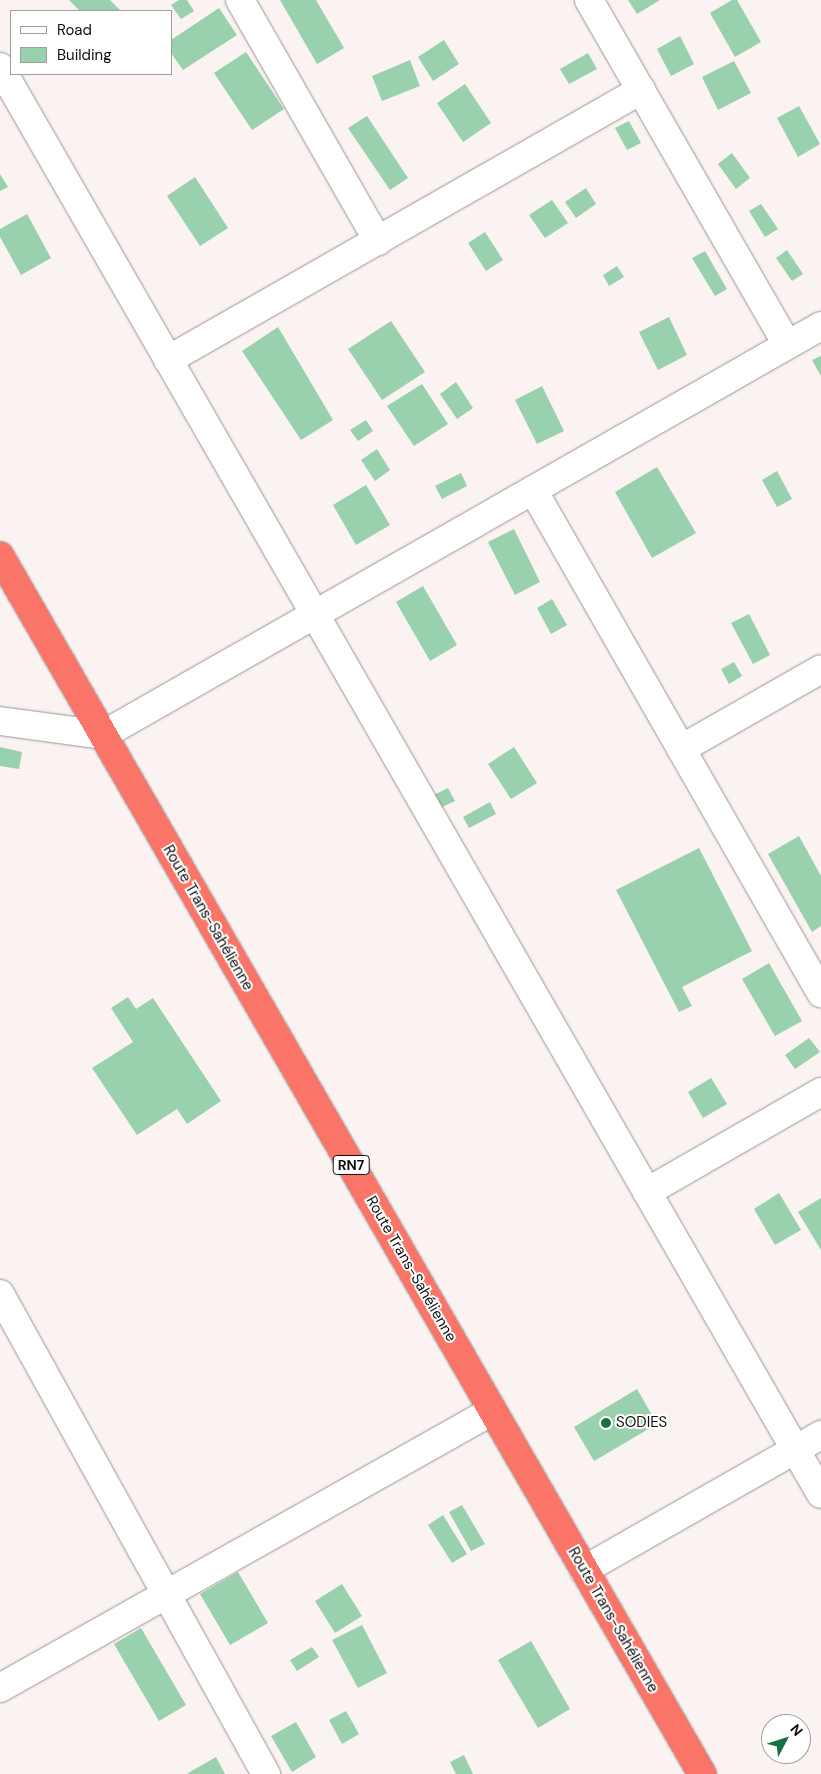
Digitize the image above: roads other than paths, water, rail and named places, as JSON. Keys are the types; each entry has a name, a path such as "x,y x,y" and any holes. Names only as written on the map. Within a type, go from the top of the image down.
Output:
{"highway":[{"name":"Route Trans-Sahélienne","path":"0,556 702,1774"}],"street":[{"path":"240,0 378,241"},
{"path":"589,0 787,345"},
{"path":"0,67 821,1494"},
{"path":"168,360 641,90"},
{"path":"0,721 103,735 821,326"},
{"path":"533,490 821,993"},
{"path":"681,749 821,669"},
{"path":"647,1192 821,1092"},
{"path":"0,1294 266,1774"},
{"path":"0,1688 492,1410"},
{"path":"584,1570 821,1435"}],"place":[{"name":"SODIES","path":"606,1423"}]}
